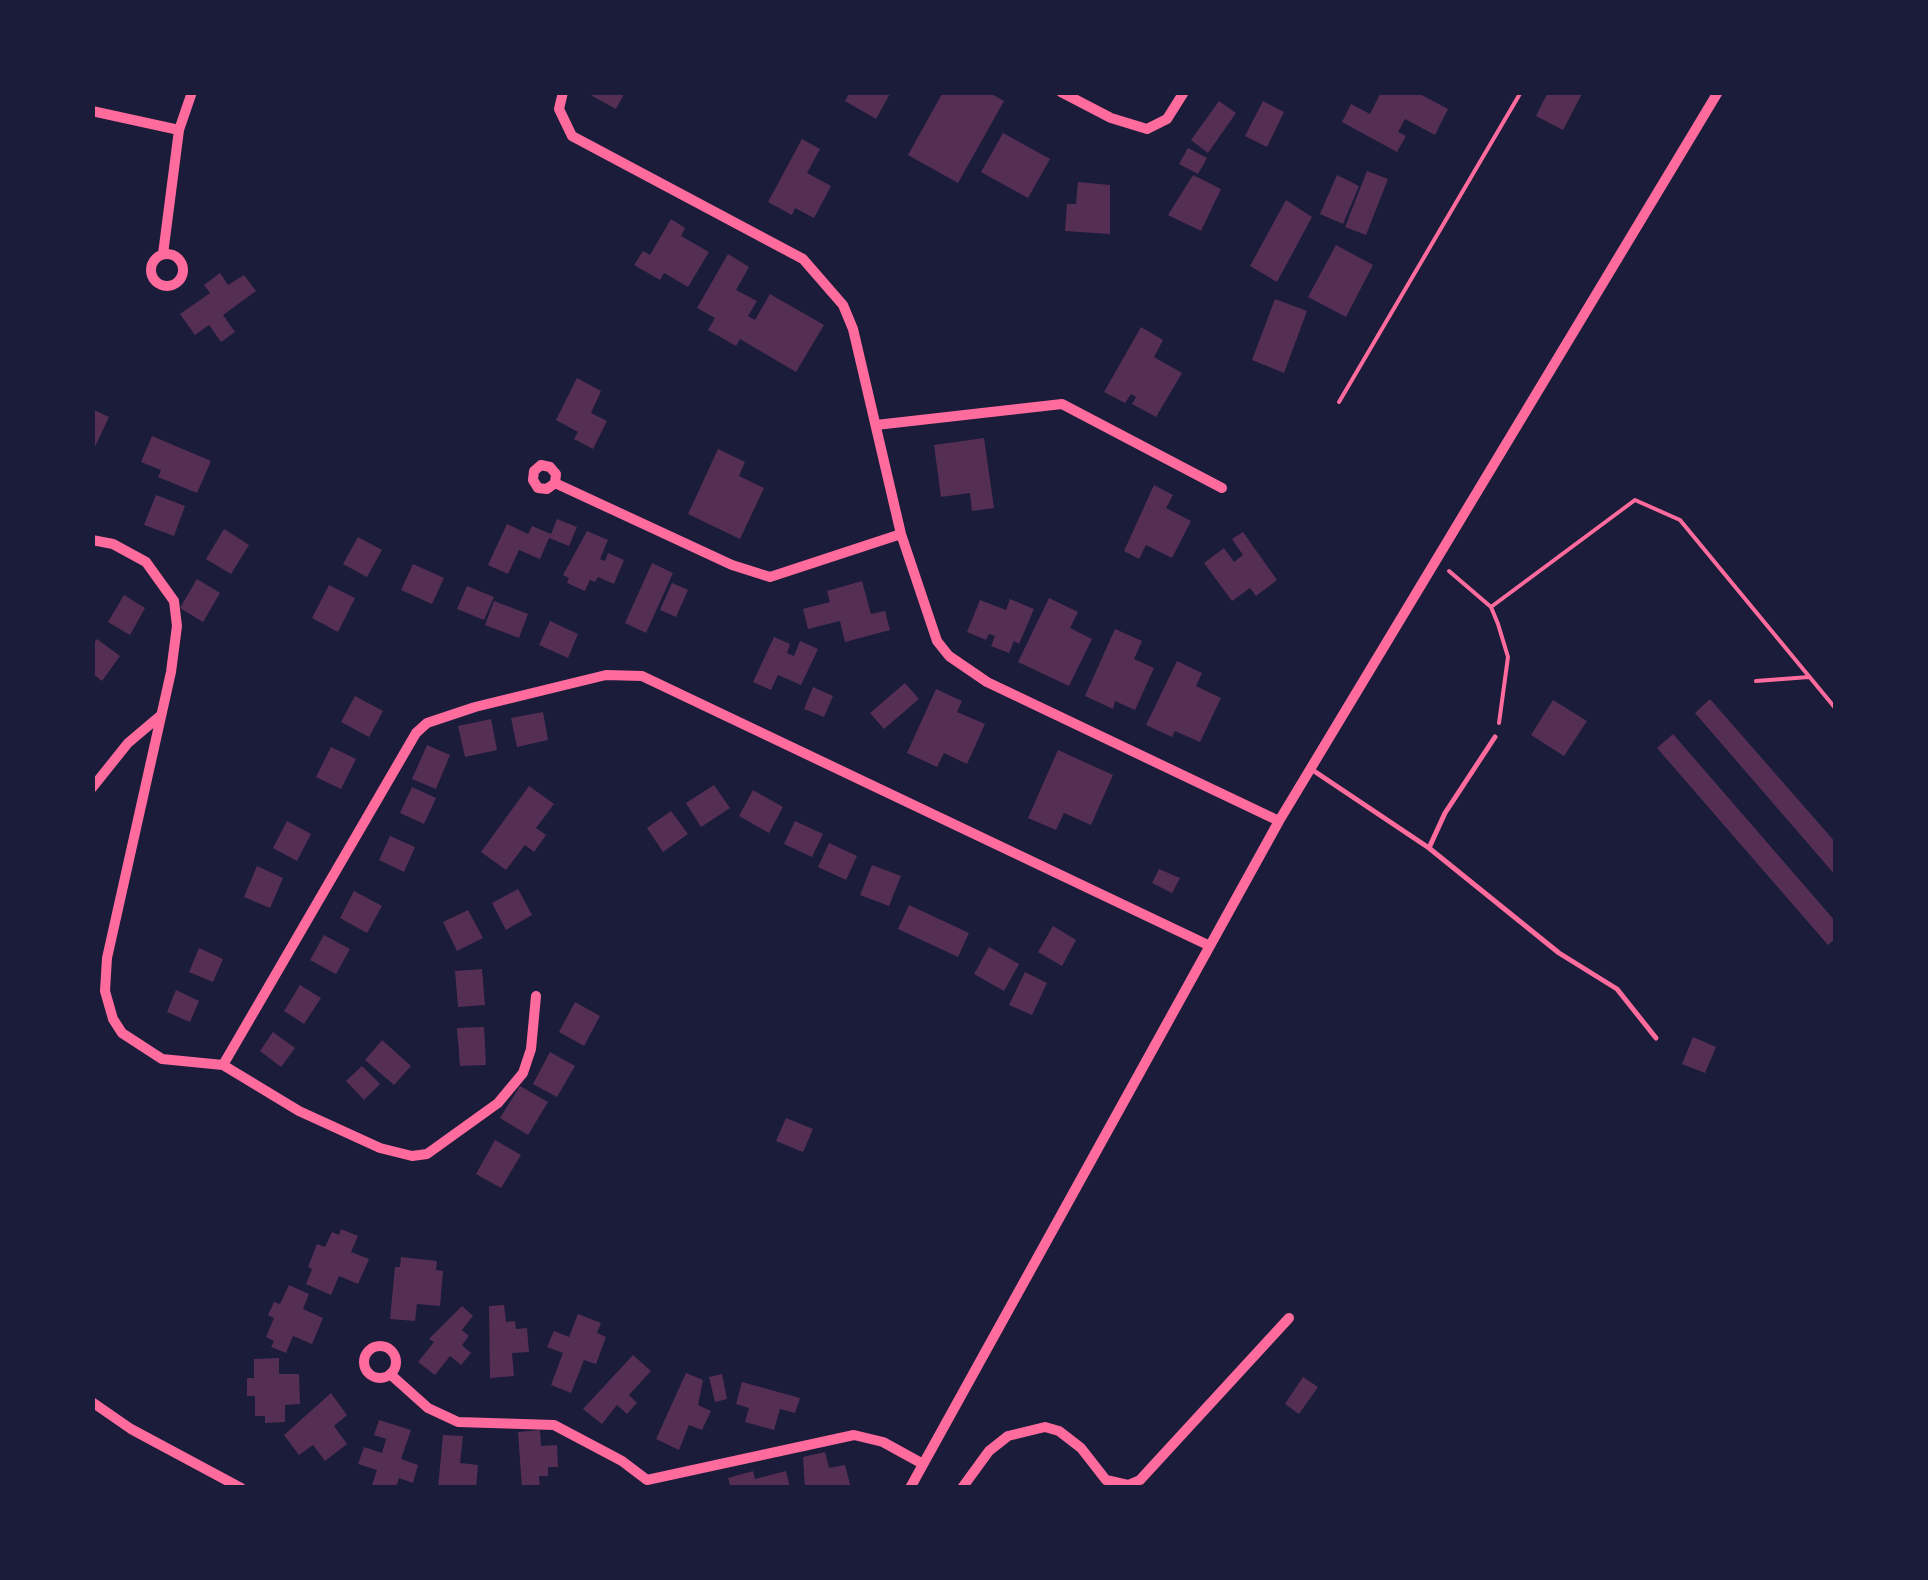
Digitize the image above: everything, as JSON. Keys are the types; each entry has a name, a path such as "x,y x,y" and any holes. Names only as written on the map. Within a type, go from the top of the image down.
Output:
{"street":[{"path":"164,254 178,130 192,92"},
{"path":"563,92 559,109 572,136 803,260 826,280 853,329 901,534 936,641 965,670 1279,821"},
{"path":"1061,92 1110,118 1148,129 1167,119 1184,92"},
{"path":"910,1488 1309,768 1718,92"},
{"path":"92,111 178,130"},
{"path":"876,425 1062,404 1222,488"},
{"path":"555,483 732,565 770,578 901,534"},
{"path":"92,540 113,544 146,562 174,601 177,626 107,958 105,990 113,1019 140,1048 162,1059 223,1064 299,1111 380,1148 412,1156 427,1154 498,1103 522,1073 531,1049 536,996"},
{"path":"223,1064 416,733 428,724 476,707 606,675 642,676 1210,946"},
{"path":"92,788 128,744 161,715"},
{"path":"962,1488 989,1450 1008,1436 1045,1427 1059,1431 1081,1448 1106,1480 1128,1485 1140,1480 1289,1318"},
{"path":"390,1374 428,1408 458,1422 554,1424 622,1461 646,1484 854,1435 884,1442 923,1464"},
{"path":"92,1402 131,1429 241,1488"}],"lane":[{"path":"1429,848 1445,813 1494,736"},
{"path":"1309,768 1429,848 1558,953 1617,989 1656,1038"}],"path":[{"path":"1339,402 1521,92"},
{"path":"1491,607 1635,500 1680,520 1836,709"},
{"path":"1433,559 1491,607 1508,658 1504,707 1494,736"},
{"path":"1756,681 1810,677"}],"building":[{"path":"585,92 625,92 616,109"},
{"path":"850,92 891,92 876,119 845,101"},
{"path":"943,92 988,92 1004,101 958,183 908,155"},
{"path":"1381,92 1416,92 1448,109 1435,135 1405,119 1398,132 1406,136 1397,152 1342,122 1351,104 1370,114"},
{"path":"1548,92 1583,92 1563,130 1536,116"},
{"path":"1219,101 1236,113 1208,153 1191,140"},
{"path":"1263,101 1284,112 1267,147 1245,136"},
{"path":"1003,133 1050,159 1028,198 981,172"},
{"path":"802,139 820,149 807,173 831,186 814,218 795,208 792,215 768,202"},
{"path":"1188,148 1207,158 1198,174 1179,164"},
{"path":"1367,171 1388,179 1366,235 1345,227"},
{"path":"1193,175 1221,189 1201,231 1168,215"},
{"path":"1337,175 1359,186 1343,224 1320,214"},
{"path":"1078,182 1110,185 1110,234 1065,231 1067,204 1076,204"},
{"path":"1286,200 1312,217 1277,282 1250,266"},
{"path":"671,219 685,228 681,236 709,252 688,287 664,273 660,280 634,265 643,251 650,255"},
{"path":"1336,245 1373,265 1346,317 1308,297"},
{"path":"728,254 749,267 736,290 757,301 748,316 755,320 770,294 824,325 796,372 740,339 736,346 708,330 715,318 697,308"},
{"path":"220,273 228,285 244,275 256,291 223,315 235,332 221,342 209,325 195,335 180,314 210,293 204,285"},
{"path":"1275,299 1307,311 1284,373 1252,360"},
{"path":"1141,327 1163,340 1154,357 1182,373 1156,417 1132,404 1136,397 1131,394 1125,403 1104,392"},
{"path":"577,378 601,391 591,413 607,421 593,449 574,439 578,432 556,420"},
{"path":"92,409 109,417 92,453"},
{"path":"152,436 211,461 197,493 158,477 161,470 141,462"},
{"path":"984,438 994,508 972,511 970,493 941,497 934,445"},
{"path":"718,449 745,462 739,476 764,488 740,539 688,514"},
{"path":"1154,485 1173,495 1166,508 1191,521 1172,558 1146,545 1139,559 1124,551"},
{"path":"156,495 185,506 174,536 144,525"},
{"path":"557,519 577,527 569,546 549,538 540,559 519,550 508,574 488,565 507,524 528,534 532,526 551,534"},
{"path":"224,529 249,545 231,574 206,559"},
{"path":"587,531 608,540 600,559 605,561 608,553 624,560 614,584 598,577 595,582 590,580 585,591 567,583 569,578 563,575"},
{"path":"1243,532 1277,580 1256,596 1250,588 1232,601 1204,563 1224,548 1234,562 1243,555 1232,539"},
{"path":"358,537 382,550 367,577 343,564"},
{"path":"652,563 673,573 646,633 625,623"},
{"path":"413,564 444,578 432,604 401,590"},
{"path":"197,579 220,593 203,622 180,608"},
{"path":"862,581 871,614 885,611 890,630 845,642 840,621 808,629 803,609 830,602 827,591"},
{"path":"672,583 688,590 676,617 660,610"},
{"path":"329,585 355,598 338,632 312,618"},
{"path":"467,586 494,597 484,620 457,609"},
{"path":"124,595 145,608 130,635 108,622"},
{"path":"1049,598 1078,612 1070,628 1092,639 1069,686 1018,662"},
{"path":"1010,599 1034,609 1019,644 1014,641 1009,653 991,646 995,636 989,634 986,640 967,632 980,600 1006,610"},
{"path":"494,601 528,614 519,638 485,625"},
{"path":"550,621 578,634 568,658 539,645"},
{"path":"1115,629 1142,641 1134,659 1154,668 1135,710 1115,701 1113,709 1085,696"},
{"path":"774,637 790,644 787,653 794,656 800,641 818,649 801,685 778,675 771,690 753,682"},
{"path":"97,639 120,656 102,681 92,673 92,645"},
{"path":"1177,661 1202,673 1196,686 1221,698 1200,742 1175,731 1172,737 1146,725"},
{"path":"905,683 919,699 884,729 870,713"},
{"path":"813,687 833,696 824,717 804,709"},
{"path":"936,689 962,701 957,712 985,724 967,764 944,753 937,767 907,753"},
{"path":"355,696 383,711 369,737 341,722"},
{"path":"1710,699 1836,843 1836,876 1695,713"},
{"path":"1553,700 1587,721 1564,756 1531,735"},
{"path":"543,712 548,740 517,747 511,718"},
{"path":"491,719 497,750 465,757 458,726"},
{"path":"1673,734 1836,922 1836,938 1828,945 1657,748"},
{"path":"427,745 450,755 436,789 412,779"},
{"path":"331,747 356,759 341,789 316,777"},
{"path":"1058,750 1113,775 1091,825 1064,813 1056,830 1028,818"},
{"path":"714,785 730,808 701,827 686,803"},
{"path":"529,786 554,804 536,828 546,835 534,852 525,845 506,870 481,852"},
{"path":"412,787 436,798 424,824 400,813"},
{"path":"753,790 783,807 769,833 739,816"},
{"path":"671,811 688,834 663,852 647,828"},
{"path":"287,821 311,834 297,861 273,848"},
{"path":"795,821 823,834 812,857 784,844"},
{"path":"390,836 415,847 404,872 379,860"},
{"path":"829,843 857,856 846,880 818,867"},
{"path":"872,865 901,876 889,906 860,895"},
{"path":"257,866 283,878 270,908 244,897"},
{"path":"1159,869 1180,878 1172,893 1152,883"},
{"path":"518,889 532,915 506,930 492,903"},
{"path":"354,891 382,906 367,933 340,918"},
{"path":"909,905 969,933 958,957 898,929"},
{"path":"468,910 483,938 457,951 443,922"},
{"path":"1053,926 1076,940 1062,966 1038,952"},
{"path":"324,935 350,949 336,974 310,960"},
{"path":"989,947 1019,964 1004,991 974,974"},
{"path":"199,948 223,959 213,982 189,972"},
{"path":"482,969 485,1005 458,1007 455,971"},
{"path":"1025,972 1047,983 1032,1015 1009,1005"},
{"path":"300,985 321,998 304,1024 284,1011"},
{"path":"176,990 199,1001 190,1022 167,1012"},
{"path":"575,1002 600,1016 584,1046 559,1032"},
{"path":"484,1027 486,1065 460,1066 457,1028"},
{"path":"273,1032 295,1048 281,1067 260,1051"},
{"path":"1693,1037 1716,1047 1705,1073 1682,1064"},
{"path":"382,1040 411,1066 394,1085 365,1060"},
{"path":"550,1052 575,1066 557,1097 533,1084"},
{"path":"362,1066 380,1084 364,1100 346,1081"},
{"path":"520,1086 548,1102 528,1135 500,1118"},
{"path":"786,1118 813,1129 803,1152 776,1141"},
{"path":"495,1140 521,1155 501,1188 476,1174"},
{"path":"341,1229 358,1236 351,1252 369,1259 358,1284 339,1276 331,1295 306,1284 312,1269 308,1267 317,1244 325,1247 332,1232 339,1235"},
{"path":"401,1257 437,1261 436,1270 443,1271 440,1306 417,1304 415,1321 390,1319 395,1267 400,1267"},
{"path":"289,1285 309,1294 303,1309 323,1318 312,1344 293,1336 286,1353 271,1347 274,1341 266,1337 274,1318 268,1315 274,1302 280,1304"},
{"path":"504,1305 506,1322 515,1321 516,1329 527,1328 529,1352 512,1353 514,1376 490,1378 489,1306"},
{"path":"462,1306 473,1316 462,1330 469,1336 462,1345 471,1353 461,1365 450,1356 435,1375 418,1362 434,1342 429,1339"},
{"path":"578,1314 601,1323 597,1333 606,1337 596,1364 584,1360 571,1393 551,1385 563,1353 547,1347 554,1331 569,1337"},
{"path":"633,1355 651,1371 629,1395 637,1403 627,1414 617,1405 602,1424 583,1409"},
{"path":"279,1358 279,1374 299,1374 300,1404 285,1405 285,1422 265,1423 265,1416 255,1416 255,1396 247,1396 247,1378 254,1378 254,1359"},
{"path":"686,1373 703,1380 698,1405 711,1411 702,1430 689,1425 679,1450 656,1439"},
{"path":"722,1374 727,1399 715,1402 709,1377"},
{"path":"1303,1377 1318,1387 1299,1414 1285,1404"},
{"path":"742,1382 800,1398 795,1413 780,1409 774,1430 745,1422 749,1408 736,1404"},
{"path":"331,1393 347,1415 334,1426 347,1444 325,1461 313,1445 299,1455 284,1435"},
{"path":"379,1420 411,1430 401,1459 418,1465 413,1483 399,1478 396,1488 371,1488 377,1470 358,1464 364,1447 382,1453 386,1439 374,1435"},
{"path":"540,1430 541,1446 557,1445 558,1467 548,1467 548,1476 539,1476 540,1488 522,1488 518,1432"},
{"path":"443,1435 463,1436 460,1463 478,1465 476,1488 438,1488"},
{"path":"825,1452 829,1468 845,1465 851,1488 805,1488 803,1457"},
{"path":"753,1471 755,1479 786,1471 790,1488 731,1488 728,1478"}]}
